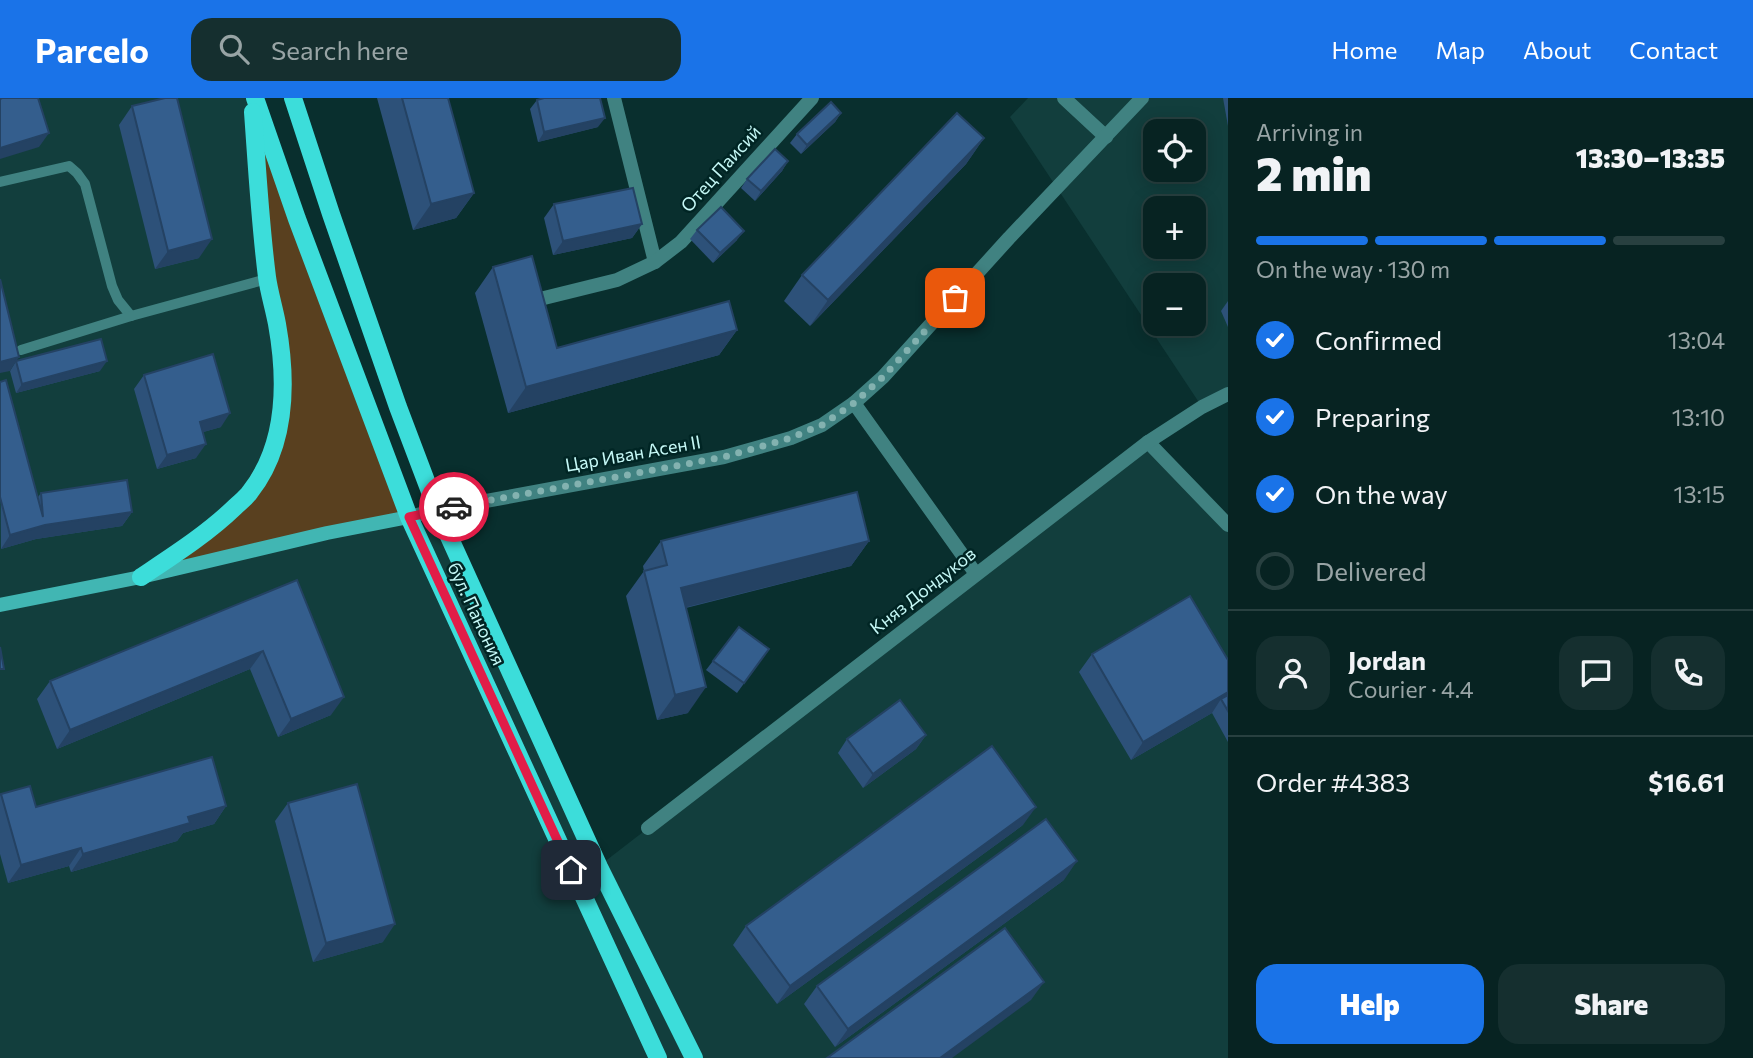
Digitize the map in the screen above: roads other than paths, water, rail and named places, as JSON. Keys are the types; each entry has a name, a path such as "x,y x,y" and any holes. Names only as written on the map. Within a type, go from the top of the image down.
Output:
{"main road":[{"path":"141,577 197,539 250,493 268,464 279,430 283,370 267,279 253,98"},
{"name":"бул. Панония","path":"253,98 409,517 658,1058"},
{"name":"бул. Панония","path":"293,98 384,368 437,510 599,867 694,1058"},
{"name":"Цар Иван Асен II","path":"0,605 141,577 327,533 409,517"}],"street":[{"path":"614,98 655,262"},
{"name":"Отец Паисий","path":"540,299 617,280 655,262 681,242 813,98"},
{"path":"1064,98 1106,137"},
{"name":"Цар Иван Асен II","path":"409,517 724,457 791,438 822,425 854,403 883,377 1009,238 1142,98"},
{"name":"Княз Дондуков","path":"648,828 1148,442 1202,407 1228,394"},
{"path":"854,403 976,574"},
{"path":"1148,442 1228,525"}],"lane":[{"path":"0,182 69,166 78,173 85,184 112,286 118,300 131,316"},
{"path":"21,349 267,279"}]}
